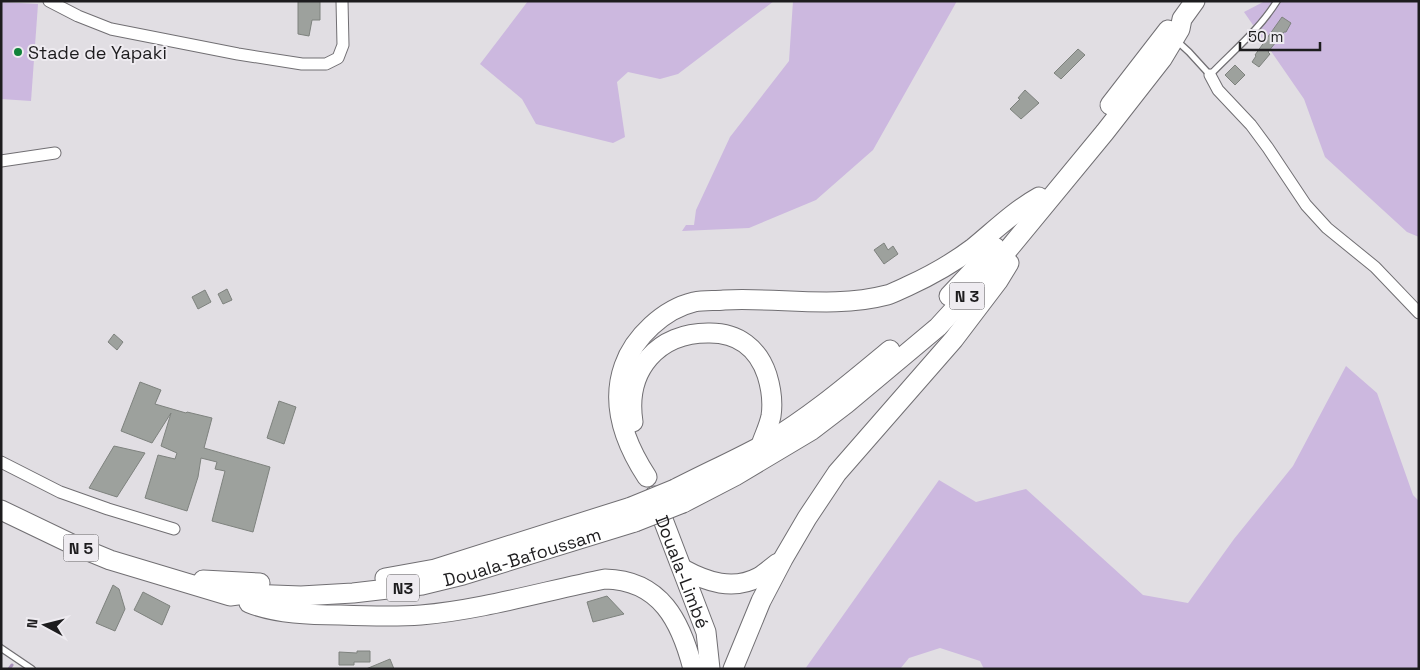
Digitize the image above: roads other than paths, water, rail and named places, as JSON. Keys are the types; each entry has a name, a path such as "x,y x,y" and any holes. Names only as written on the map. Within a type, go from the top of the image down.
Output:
{"highway":[{"name":"N 3","path":"679,496 804,418 840,392 928,318 1042,202 1162,59 1180,29 1182,19 1195,1"},
{"name":"N 3","path":"679,496 735,476 804,435 846,404 938,326 1002,257 1157,44 1174,23 1182,19"},
{"path":"647,477 633,457 627,442 620,415 620,382 628,355 643,335 660,319 694,302 742,299 854,302 889,295 926,278 949,264 971,249 1023,206 1042,202"},
{"path":"733,669 761,601 783,559 836,473 954,339 998,281 1042,202"},
{"path":"647,477 635,433 632,398 635,381 644,364 658,349 674,338 694,332 731,335 744,342 762,362 770,385 772,402 771,417 761,445"},
{"name":"Douala-Limbé","path":"647,477 706,632 710,669"},
{"name":"Douala-Bafoussam","path":"165,577 230,596 244,594 301,596 353,593 422,585 463,575 679,496"},
{"name":"N 5","path":"1,510 110,560 165,577"},
{"name":"Douala-Bafoussam","path":"165,577 278,584 354,581 409,574 435,569 633,514"},
{"path":"683,569 717,584 738,583 750,581 760,576 783,559"},
{"path":"230,596 256,606 320,615 400,616 466,609 575,585 616,580 633,584 647,591 671,612 687,646 694,669"}],"street":[{"path":"49,1 78,16 111,29 238,54 302,64 326,64 338,58 343,46 342,1"},
{"path":"1210,75 1218,90 1251,125 1268,148 1306,205 1327,228 1375,267 1419,314"},
{"path":"1,161 55,153"},
{"path":"1,462 60,492 174,529"}],"lane":[{"path":"1174,39 1210,75 1265,20 1277,1"},
{"path":"1,648 32,669"}],"waterway":[{"path":"9,669 12,665"}],"place":[{"name":"Stade de Yapaki","path":"18,52"}]}
